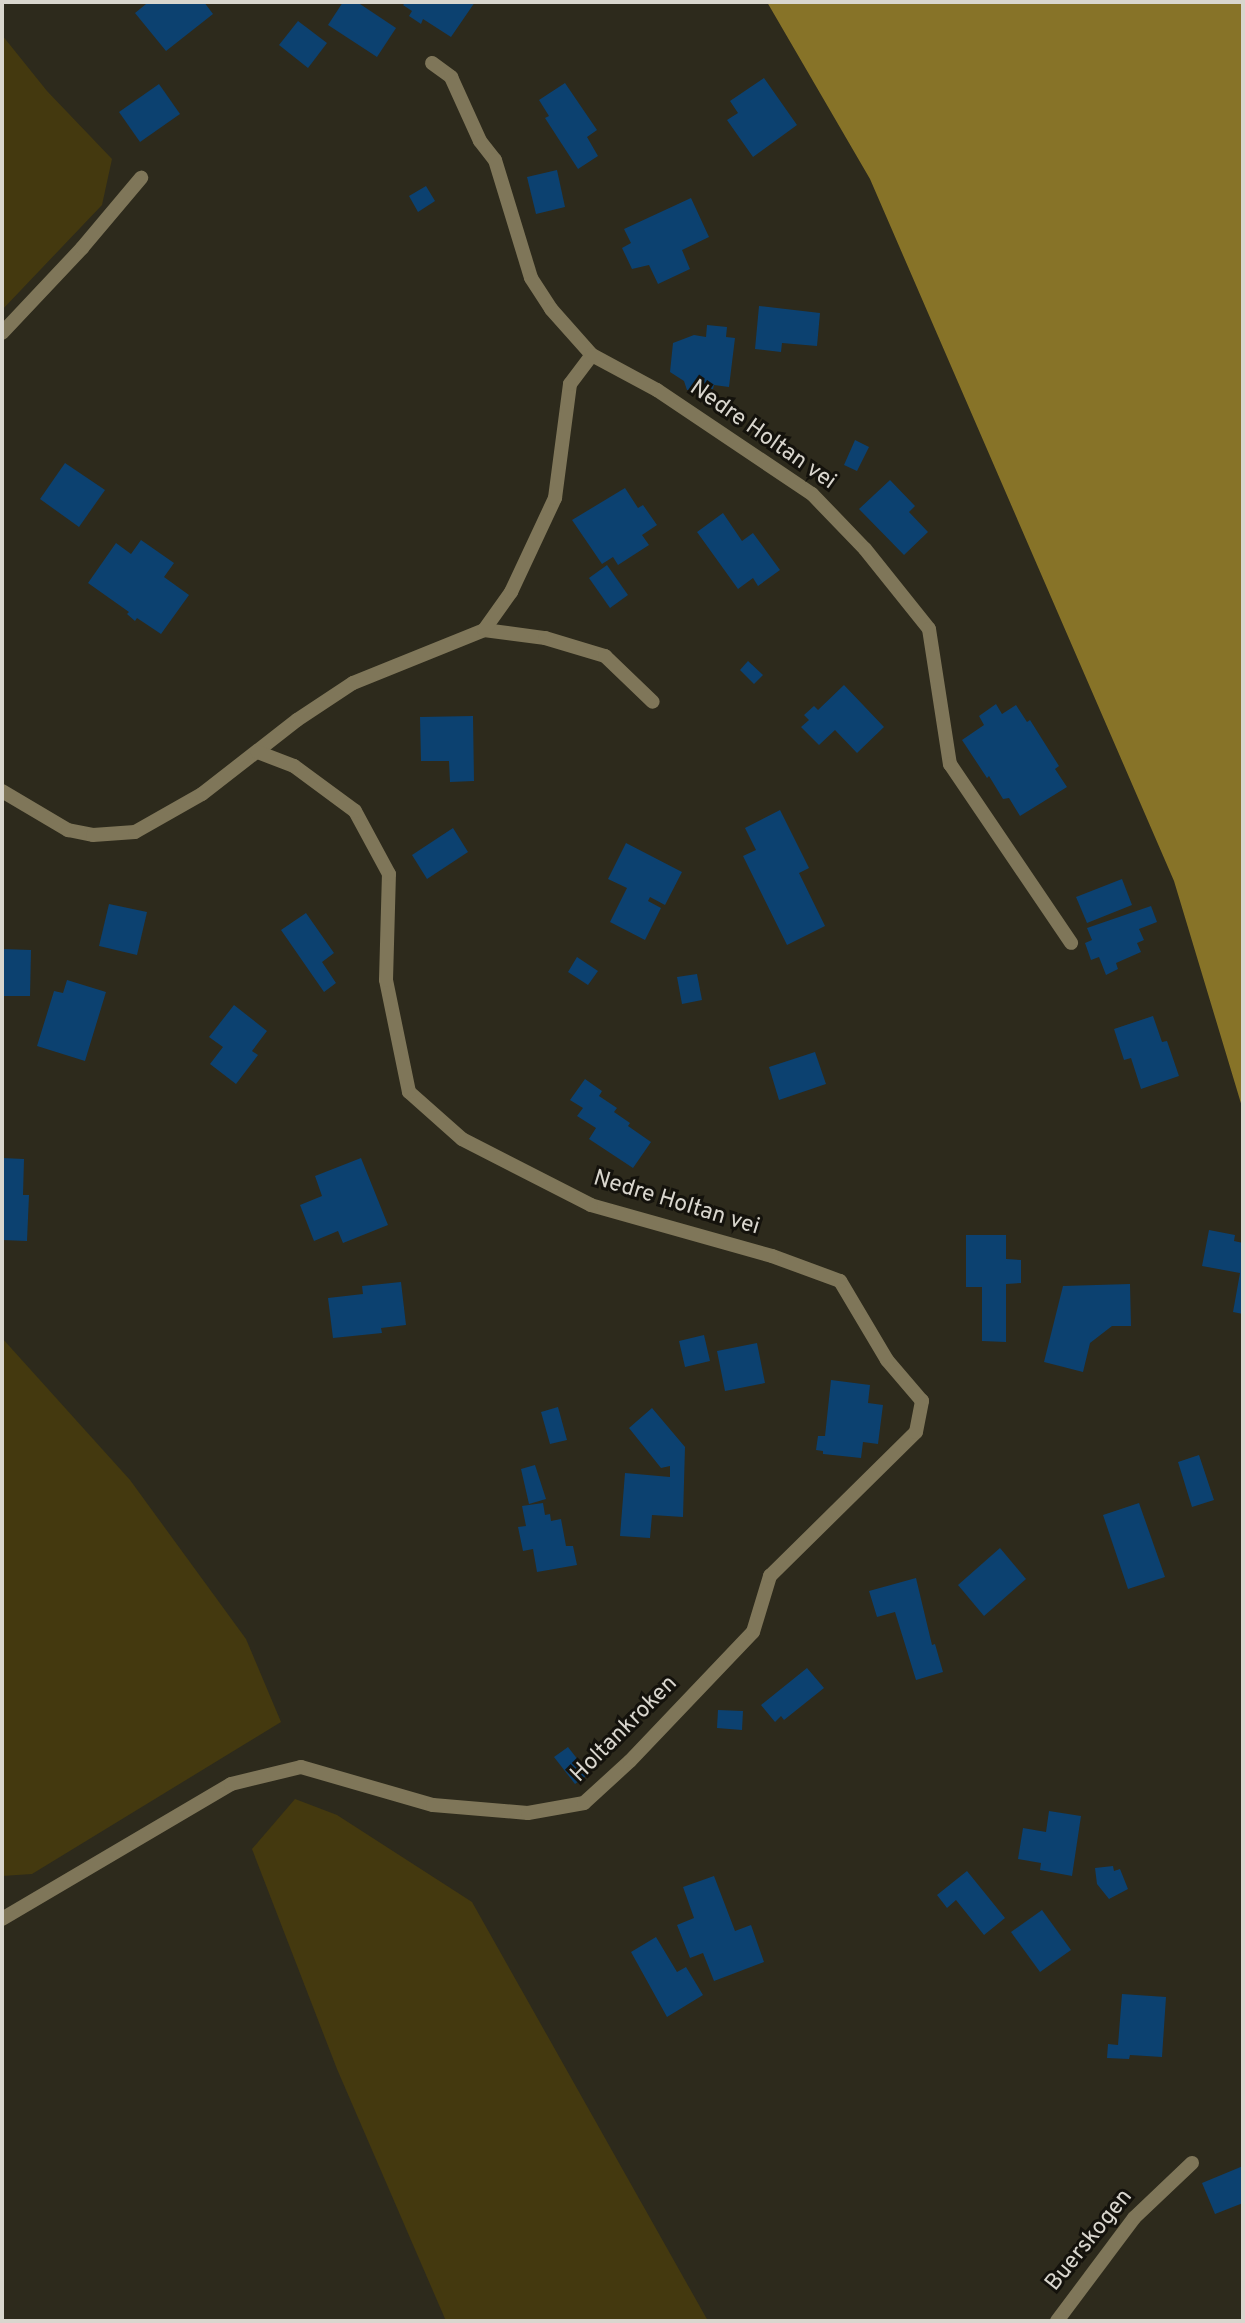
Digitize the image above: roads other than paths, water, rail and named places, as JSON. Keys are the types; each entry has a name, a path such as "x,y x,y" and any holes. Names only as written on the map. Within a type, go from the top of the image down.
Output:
{"street":[{"name":"Nedre Holtan vei","path":"432,63 451,78 480,141 495,160 531,278 551,309 592,355 657,390 811,494 865,549 929,629 950,764 1072,943"},
{"path":"2,333 82,248 141,178"},
{"path":"484,630 511,592 555,498 570,384 592,355"},
{"path":"2,791 68,830 93,835 135,832 202,794 297,720 353,683 484,630 545,638 605,656 653,702"},
{"name":"Nedre Holtan vei","path":"258,752 294,766 355,811 388,874 386,980 408,1092 462,1139 591,1205 772,1256 840,1281 887,1360 922,1401"},
{"name":"Holtankroken","path":"2,1919 231,1784 301,1767 433,1805 528,1814 584,1803 630,1760 753,1632 770,1576 916,1433 922,1401"},
{"name":"Buerskogen","path":"1057,2321 1134,2218 1192,2163"}]}
